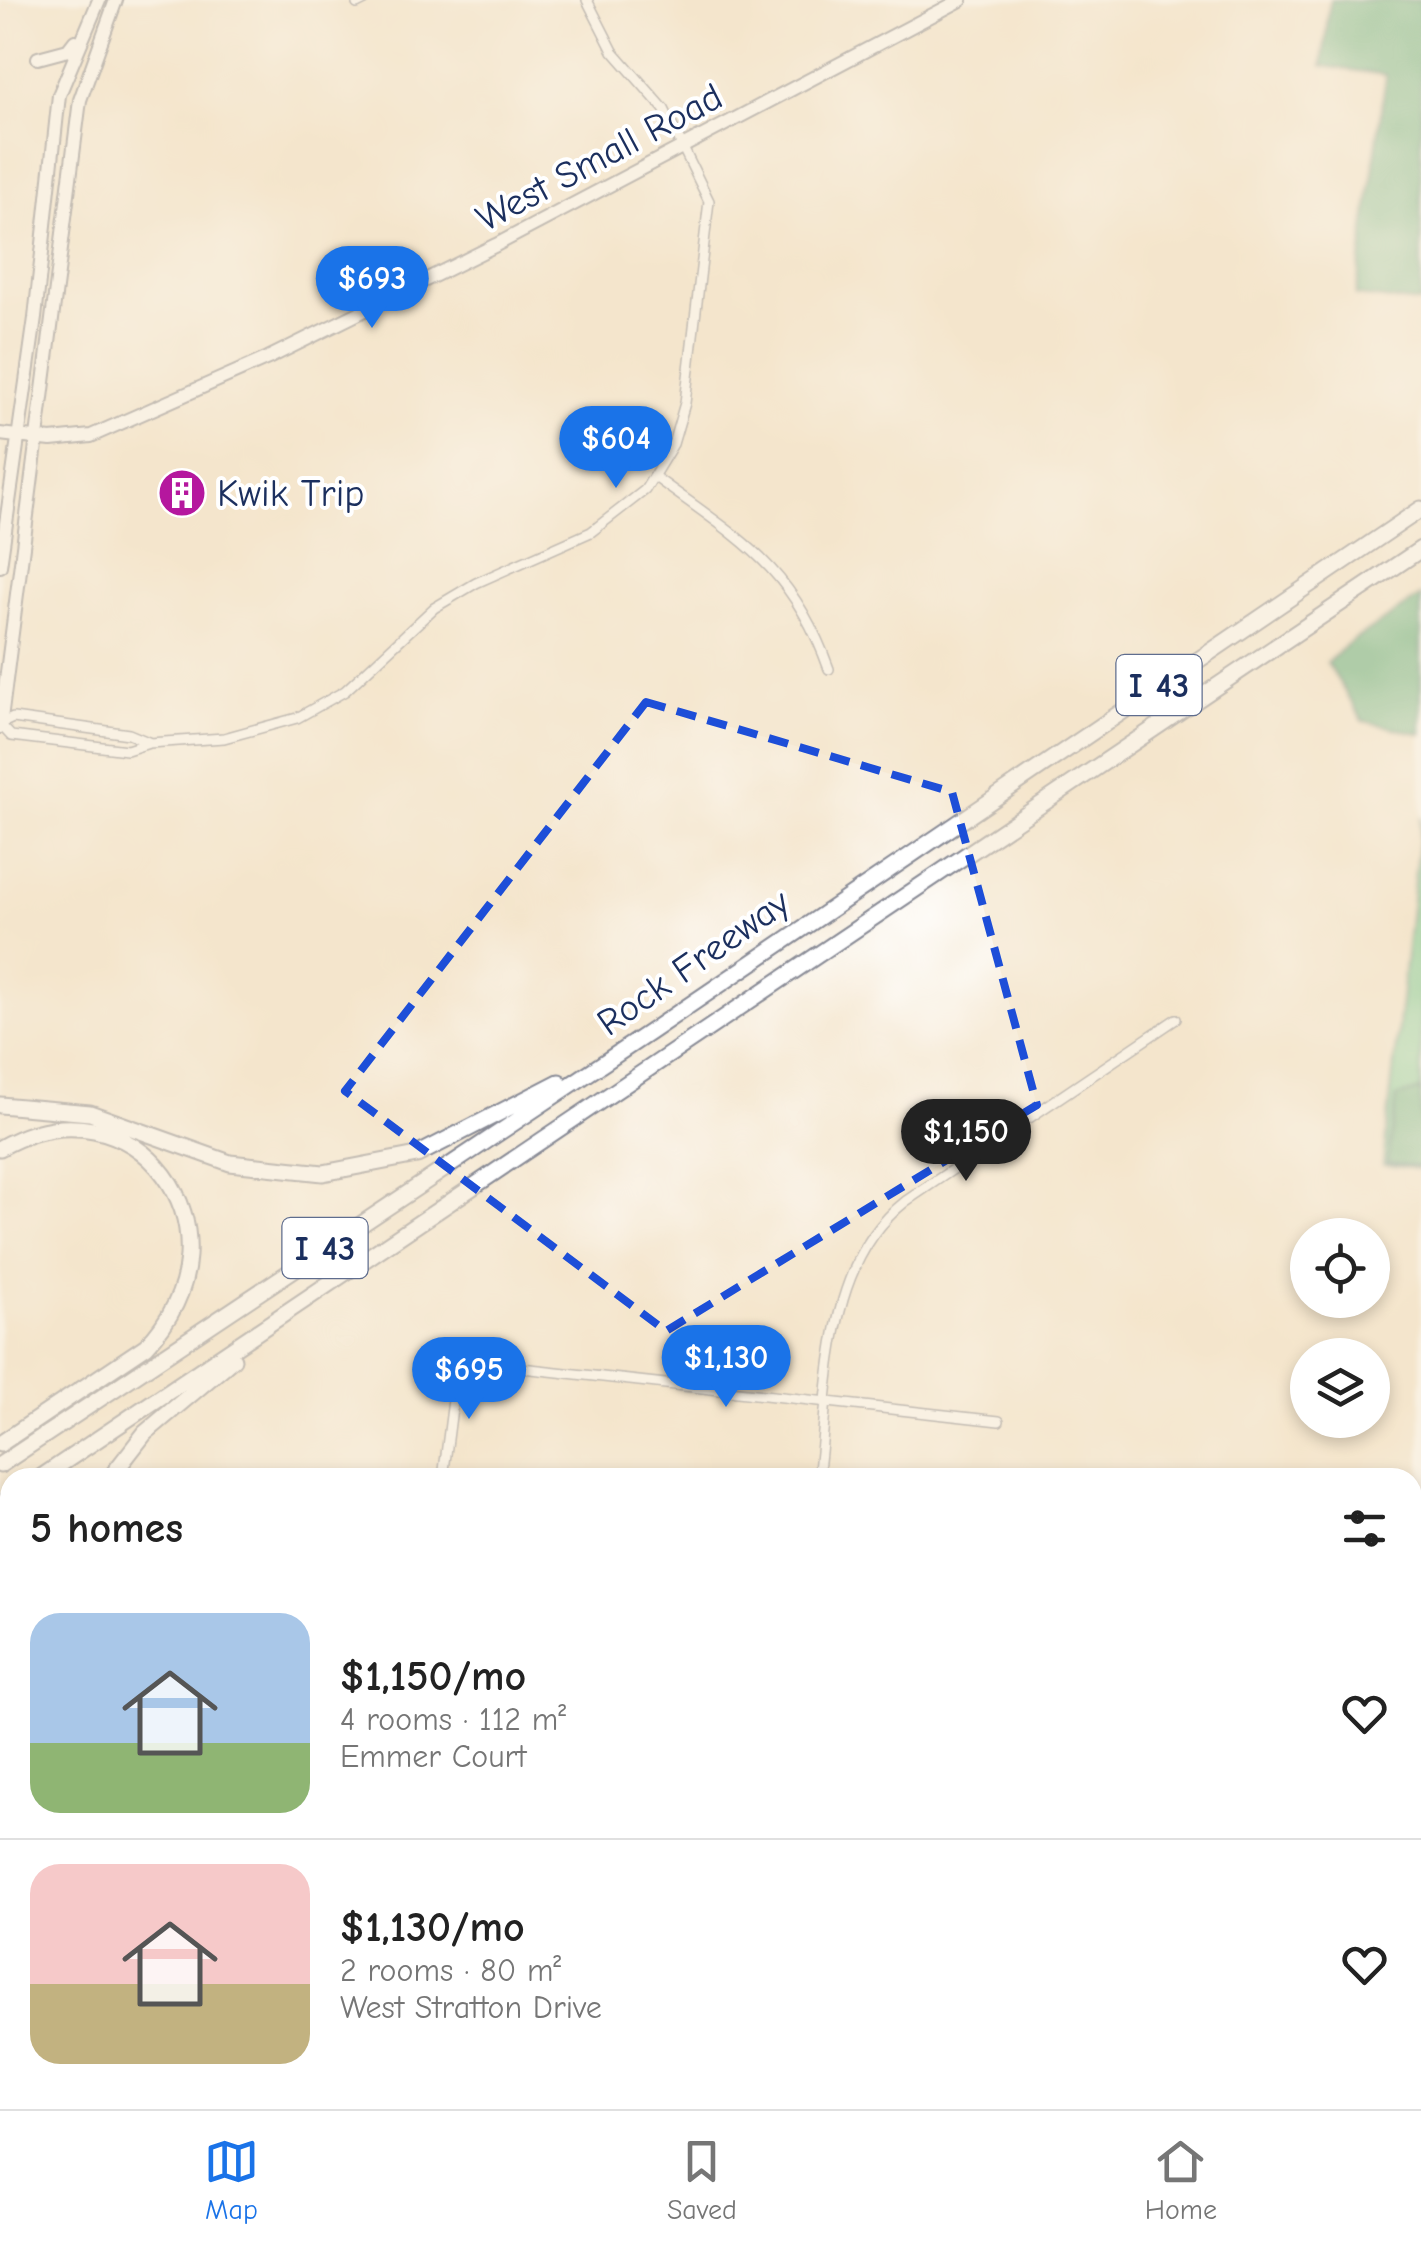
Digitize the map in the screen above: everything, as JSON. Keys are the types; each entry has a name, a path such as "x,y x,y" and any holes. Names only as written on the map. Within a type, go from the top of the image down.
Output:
{"highway":[{"name":"Rock Freeway","path":"0,1465 650,1032 1421,509"},
{"name":"Rock Freeway","path":"55,1468 1421,549"},
{"path":"0,1105 90,1112 230,1163 307,1172 350,1170 418,1155 650,1032"},
{"path":"0,1148 50,1128 108,1134 157,1166 184,1211 190,1241 185,1284 165,1326 146,1346 0,1444"},
{"path":"118,1468 145,1434 186,1396 318,1291"}],"main road":[{"path":"0,566 59,96 99,0"},
{"path":"0,725 80,100 116,0"},
{"name":"West Small Road","path":"0,434 38,439 90,436 268,358 685,146 961,0"},
{"path":"38,58 68,50 84,32"}],"street":[{"path":"148,743 129,734 13,718 0,725 11,736 127,750 148,743 214,740 312,712 361,678 434,608 476,583 601,526 635,500 655,476 673,444 685,403 709,218 706,189 654,94 612,51 587,0"},
{"path":"655,476 768,562 800,602 829,669"},
{"path":"819,1468 846,1282 861,1249 880,1223 1176,1019"},
{"path":"443,1468 458,1361 999,1421"}],"highlighted area":[{"path":"646,702 952,792 1037,1105 666,1331 345,1091"}],"green space":[{"path":"1330,0 1421,0 1421,303 1356,296 1386,75 1322,66"},
{"path":"1421,596 1421,734 1363,721 1327,663 1346,645"},
{"path":"1421,817 1421,1169 1383,1165"},
{"path":"1421,1090 1421,1167 1387,1163 1397,1097"}],"place":[{"name":"Kwik Trip","path":"182,493"}]}
